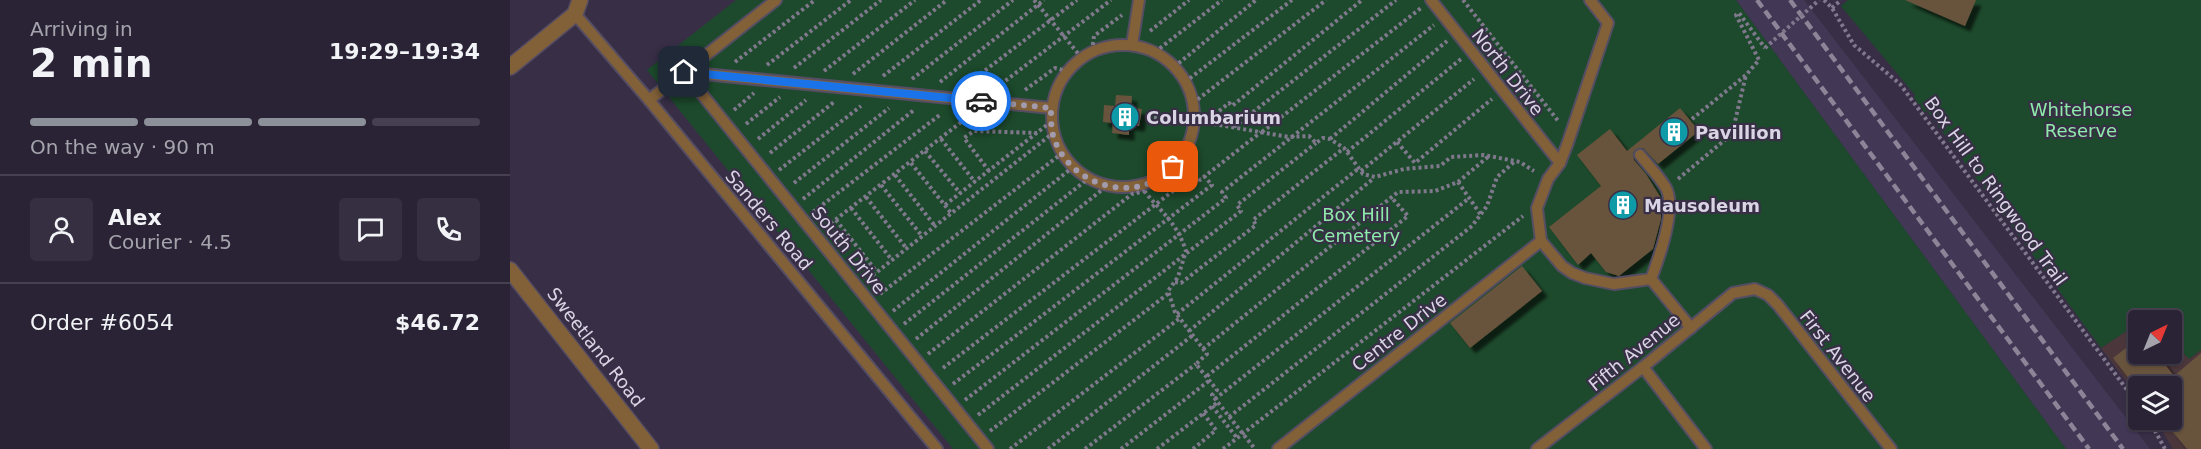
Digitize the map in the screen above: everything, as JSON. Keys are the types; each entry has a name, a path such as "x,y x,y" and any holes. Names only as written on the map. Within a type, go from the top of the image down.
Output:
{"street":[{"path":"510,67 578,7"},
{"name":"Sweetland Road","path":"510,270 651,449"}],"lane":[{"path":"649,100 776,0"},
{"name":"North Drive","path":"1431,0 1560,164"},
{"path":"1590,0 1608,23 1560,164 1548,179 1537,208 1542,241 1562,266 1586,278 1614,284 1651,279"},
{"path":"1132,45 1138,1"},
{"name":"Sanders Road","path":"578,7 649,100 937,449"},
{"path":"1109,45 1132,45 1155,52 1174,66 1185,82 1193,103 1200,122 1184,153 1173,167 1143,188 1118,188 1096,183 1073,167 1061,154 1053,133 1051,108 1057,86 1067,71 1081,57 1092,51 1109,45"},
{"path":"684,72 1051,108"},
{"name":"South Drive","path":"684,72 988,449"},
{"path":"1640,155 1666,189 1670,202 1663,249 1651,279"},
{"name":"Centre Drive","path":"1278,449 1542,241"},
{"path":"1651,279 1691,328"},
{"name":"Fifth Avenue","path":"1537,449 1643,367 1733,293 1755,289"},
{"name":"First Avenue","path":"1755,289 1768,295 1778,305 1891,449"},
{"path":"1643,367 1706,449"}],"path":[{"path":"718,76 815,0"},
{"path":"750,79 850,0"},
{"path":"722,120 881,0"},
{"path":"734,134 915,0"},
{"path":"836,87 947,0"},
{"path":"866,90 981,0"},
{"path":"781,193 1013,0"},
{"path":"793,207 1036,2 1044,0"},
{"path":"803,219 1077,0"},
{"path":"816,235 911,163 1062,36 1111,0"},
{"path":"1132,45 1190,0"},
{"path":"1155,52 1222,0"},
{"path":"1174,66 1256,0"},
{"path":"1185,82 1292,0"},
{"path":"1193,103 1326,0"},
{"path":"1200,122 1229,103 1232,106 1362,0"},
{"path":"1234,128 1396,0"},
{"path":"1463,0 1570,137"},
{"path":"1692,119 1746,75 1759,60 1736,15 1739,13 1765,48 1819,0"},
{"name":"Box Hill to Ringwood Trail","path":"1824,0 1832,8 1854,45 1900,84 2128,391"},
{"path":"1832,8 1841,0"},
{"path":"1092,51 1094,36 1138,1"},
{"path":"1036,2 1081,57"},
{"path":"930,377 1195,174 1200,180 1421,7"},
{"path":"955,408 1181,235 1226,198 1222,192 1444,17"},
{"path":"1330,139 1457,33"},
{"path":"1174,282 1180,283 1256,225 1254,220 1471,51"},
{"path":"1008,104 1055,68 1067,71"},
{"path":"1177,314 1397,142 1485,69"},
{"path":"1666,189 1732,134 1746,75"},
{"path":"746,149 823,86"},
{"path":"757,163 850,88"},
{"path":"769,178 879,91"},
{"path":"1397,142 1415,163 1502,91"},
{"path":"1148,117 1200,122 1289,138 1309,136 1316,143"},
{"path":"945,205 1052,121"},
{"path":"989,171 964,138 974,131 1036,133"},
{"path":"858,287 1053,133"},
{"path":"968,423 1241,211 1237,205 1323,138 1330,139 1346,150 1363,174 1375,177"},
{"path":"941,139 975,182"},
{"path":"925,151 960,193"},
{"path":"870,302 1061,154"},
{"path":"1203,349 1398,192 1435,191 1458,182 1489,156"},
{"path":"1048,449 1191,333 1375,177 1404,169 1440,166 1451,157 1489,156 1515,161 1548,179"},
{"path":"1229,417 1472,225 1487,206 1497,177 1515,161"},
{"path":"911,163 951,213"},
{"path":"883,319 1073,167"},
{"path":"895,175 935,226"},
{"path":"942,392 1212,185 1204,176"},
{"path":"894,332 1089,178"},
{"path":"1458,182 1481,215"},
{"path":"881,185 922,236"},
{"path":"906,347 1108,185"},
{"path":"918,362 1132,194 1143,188 1152,201 1158,204 1170,218 1181,235 1186,253 1182,268 1168,291 1177,314 1207,354 1085,449"},
{"path":"866,197 907,249"},
{"path":"1121,449 1408,216 1391,197"},
{"path":"1157,449 1468,199"},
{"path":"851,208 892,260"},
{"path":"1223,449 1533,208 1537,208"},
{"path":"836,220 877,272"},
{"path":"980,439 1169,293"},
{"path":"1010,449 1180,318"},
{"path":"1196,364 1217,390 1212,395 1256,449"},
{"path":"1212,406 1237,438"},
{"path":"1192,449 1216,430 1203,413"},
{"path":"2155,430 2165,449"}],"shaded area":[{"path":"1736,0 1804,0 2128,420 2128,430 2135,430 2150,449 2066,449"},
{"path":"2128,330 2128,364 2182,364 2182,352 2189,359 2201,350 2201,449 2173,449 2162,430 2182,430 2182,376 2128,376 2128,384 2101,348"}],"green space":[{"name":"Box Hill Cemetery","path":"736,0 1736,0 2066,449 953,449 647,70"},
{"name":"Whitehorse Reserve","path":"1848,0 2201,0 2201,350 2189,359 2182,352 2182,310 2128,310 2128,330 2101,348 1927,111 1924,112 1920,105 1922,104 1918,104 1915,95 1841,6"}],"building":[{"path":"1905,0 1976,0 1965,26"},
{"name":"Columbarium","path":"1116,95 1132,96 1131,108 1142,109 1139,126 1129,125 1129,135 1112,133 1113,123 1103,122 1104,105 1115,106"},
{"name":"Mausoleum","path":"1680,108 1699,131 1658,164 1643,148 1636,149 1633,153 1634,160 1661,198 1661,219 1653,249 1619,276 1606,272 1591,253 1578,265 1549,227 1601,186 1577,155 1610,129 1627,151"},
{"path":"1522,266 1542,291 1470,348 1450,323"},
{"path":"2128,346 2128,364 2165,364 2174,376 2128,378 2113,358"},
{"path":"2201,353 2201,449 2187,449 2172,431 2182,430 2182,376 2174,376"}],"railway":[{"path":"1757,0 2089,449"},
{"path":"1790,0 2123,449"}],"way so far":[{"path":"981,101 1051,108 1052,132 1061,154 1076,171 1096,183 1118,188 1141,186 1158,178 1173,167"}],"place":[{"name":"Columbarium","path":"1125,117"},
{"name":"Pavillion","path":"1674,132"},
{"name":"Mausoleum","path":"1623,205"}],"route":[{"path":"684,72 981,101"}]}
